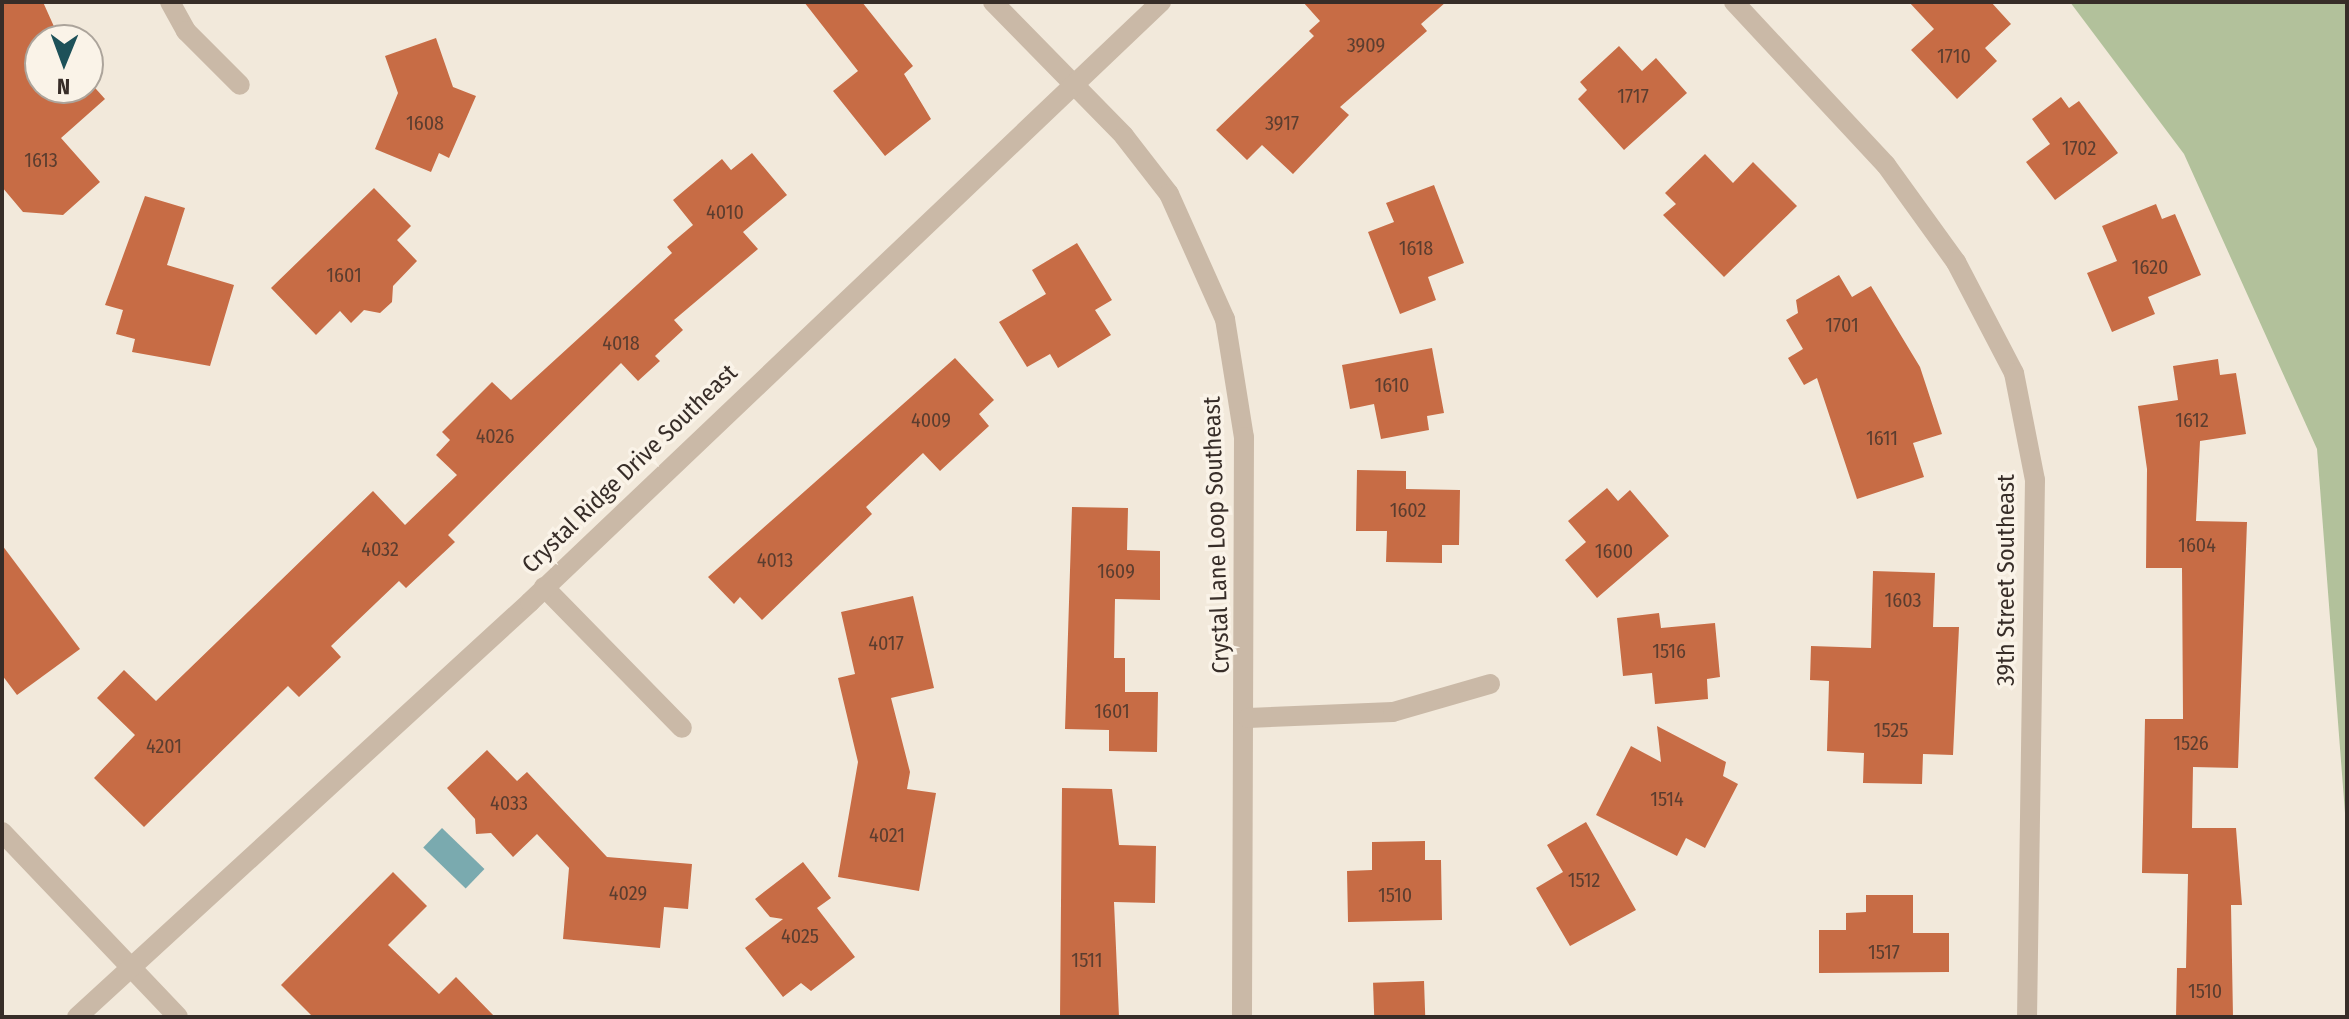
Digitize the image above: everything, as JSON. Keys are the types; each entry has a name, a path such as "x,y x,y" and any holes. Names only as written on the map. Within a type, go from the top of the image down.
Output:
{"street":[{"path":"170,2 186,31 240,85"},
{"name":"Crystal Lane Loop Southeast","path":"993,2 1169,194 1225,319 1244,437 1248,718 1242,1017"},
{"name":"Crystal Ridge Drive Southeast","path":"77,1017 544,587 1161,2"},
{"name":"39th Street Southeast","path":"1734,2 1886,165 1956,262 2014,373 2035,480 2027,1017"},
{"path":"544,587 682,728"},
{"path":"1248,718 1393,712 1490,684"},
{"path":"2,832 178,1017"}],"green space":[{"path":"2070,2 2347,2 2347,839 2317,449 2184,154"}],"water":[{"path":"442,828 484,869 466,888 423,847"}],"building":[{"path":"2,2 43,2 53,24 24,24 24,104 99,104 61,138 100,182 63,215 23,212 2,187"},
{"path":"804,2 862,2 913,66 904,74 931,119 885,156 833,91 858,71"},
{"path":"1303,2 1446,2 1421,24 1427,31 1340,107 1349,115 1293,174 1262,145 1247,160 1216,130 1314,36 1309,31 1320,21"},
{"path":"1909,2 1991,2 2011,24 1985,48 1997,61 1957,99 1911,50 1934,29"},
{"path":"436,38 453,87 476,96 449,158 439,153 431,172 375,149 398,93 385,56"},
{"path":"1619,46 1642,71 1656,58 1687,93 1624,150 1578,99 1587,90 1580,82"},
{"path":"2061,97 2069,108 2079,101 2118,153 2055,200 2026,162 2050,144 2032,119"},
{"path":"752,153 787,195 743,232 758,249 674,320 683,330 655,356 660,361 638,381 621,363 448,535 455,542 406,588 399,581 331,646 341,657 299,697 288,686 144,827 94,778 135,735 97,698 124,670 156,701 373,491 405,525 457,475 436,455 450,440 442,432 492,382 511,400 672,253 667,247 693,225 673,200 722,159 731,170"},
{"path":"1705,154 1733,183 1753,162 1797,206 1724,277 1663,215 1676,204 1665,193"},
{"path":"1434,185 1464,263 1428,277 1436,300 1400,314 1368,232 1394,222 1386,203"},
{"path":"374,188 411,226 397,240 417,261 393,286 392,302 380,313 364,310 351,323 340,311 316,335 271,288"},
{"path":"145,196 185,208 167,265 234,285 210,366 132,352 135,339 116,334 123,310 105,305"},
{"path":"2156,204 2162,219 2175,214 2201,275 2148,297 2155,314 2112,332 2087,273 2117,261 2102,226"},
{"path":"1077,243 1112,300 1095,310 1111,335 1058,368 1050,354 1027,367 999,322 1046,294 1032,270"},
{"path":"1839,275 1852,297 1871,286 1920,367 1942,434 1913,443 1924,477 1857,499 1817,378 1804,385 1788,358 1803,349 1786,320 1798,313 1796,300"},
{"path":"1432,348 1444,413 1427,416 1429,430 1381,439 1374,404 1350,409 1342,365"},
{"path":"955,358 994,400 979,414 989,426 940,471 923,453 866,507 872,514 762,620 740,597 734,604 708,577"},
{"path":"2218,359 2220,375 2236,373 2246,434 2200,441 2196,521 2247,522 2238,768 2193,767 2192,828 2236,828 2242,905 2231,905 2233,1017 2176,1017 2177,968 2186,968 2188,874 2142,873 2145,719 2183,719 2182,568 2146,568 2147,469 2138,406 2178,400 2173,366"},
{"path":"1357,470 1406,471 1406,489 1460,490 1459,545 1442,545 1442,563 1386,562 1387,531 1356,531"},
{"path":"1607,488 1618,501 1630,490 1669,536 1597,598 1565,560 1586,542 1568,521"},
{"path":"1072,507 1128,508 1127,550 1160,551 1160,600 1115,599 1114,658 1125,658 1125,692 1158,692 1157,752 1109,751 1109,730 1065,729"},
{"path":"2,545 80,649 17,695 2,675"},
{"path":"1873,571 1935,573 1933,627 1959,627 1953,755 1923,754 1922,784 1863,783 1864,753 1827,751 1829,681 1810,680 1811,646 1871,648"},
{"path":"913,596 934,688 891,698 910,772 907,789 936,793 919,891 838,877 858,762 838,678 855,674 841,612"},
{"path":"1659,613 1661,628 1715,623 1720,677 1707,679 1708,699 1655,704 1652,673 1623,676 1617,618"},
{"path":"1657,726 1726,762 1723,776 1738,784 1705,848 1686,838 1677,856 1596,815 1631,746 1661,762"},
{"path":"487,750 517,781 527,772 607,857 692,864 688,909 664,907 660,948 563,939 569,868 537,834 513,857 491,833 476,834 475,819 447,788"},
{"path":"1062,788 1112,789 1119,845 1156,846 1155,903 1114,902 1119,1017 1060,1017"},
{"path":"1586,822 1636,910 1570,946 1536,888 1563,872 1547,845"},
{"path":"1425,841 1425,860 1441,860 1442,920 1348,922 1347,871 1372,870 1372,842"},
{"path":"803,862 831,898 817,908 855,957 811,991 801,983 783,997 745,948 783,919 770,917 755,899"},
{"path":"393,872 427,906 388,945 439,994 456,977 495,1017 313,1017 281,985"},
{"path":"1866,895 1913,895 1913,933 1949,933 1949,972 1819,973 1819,930 1846,930 1846,913 1866,912"},
{"path":"1424,981 1425,1017 1374,1017 1373,983"}]}
